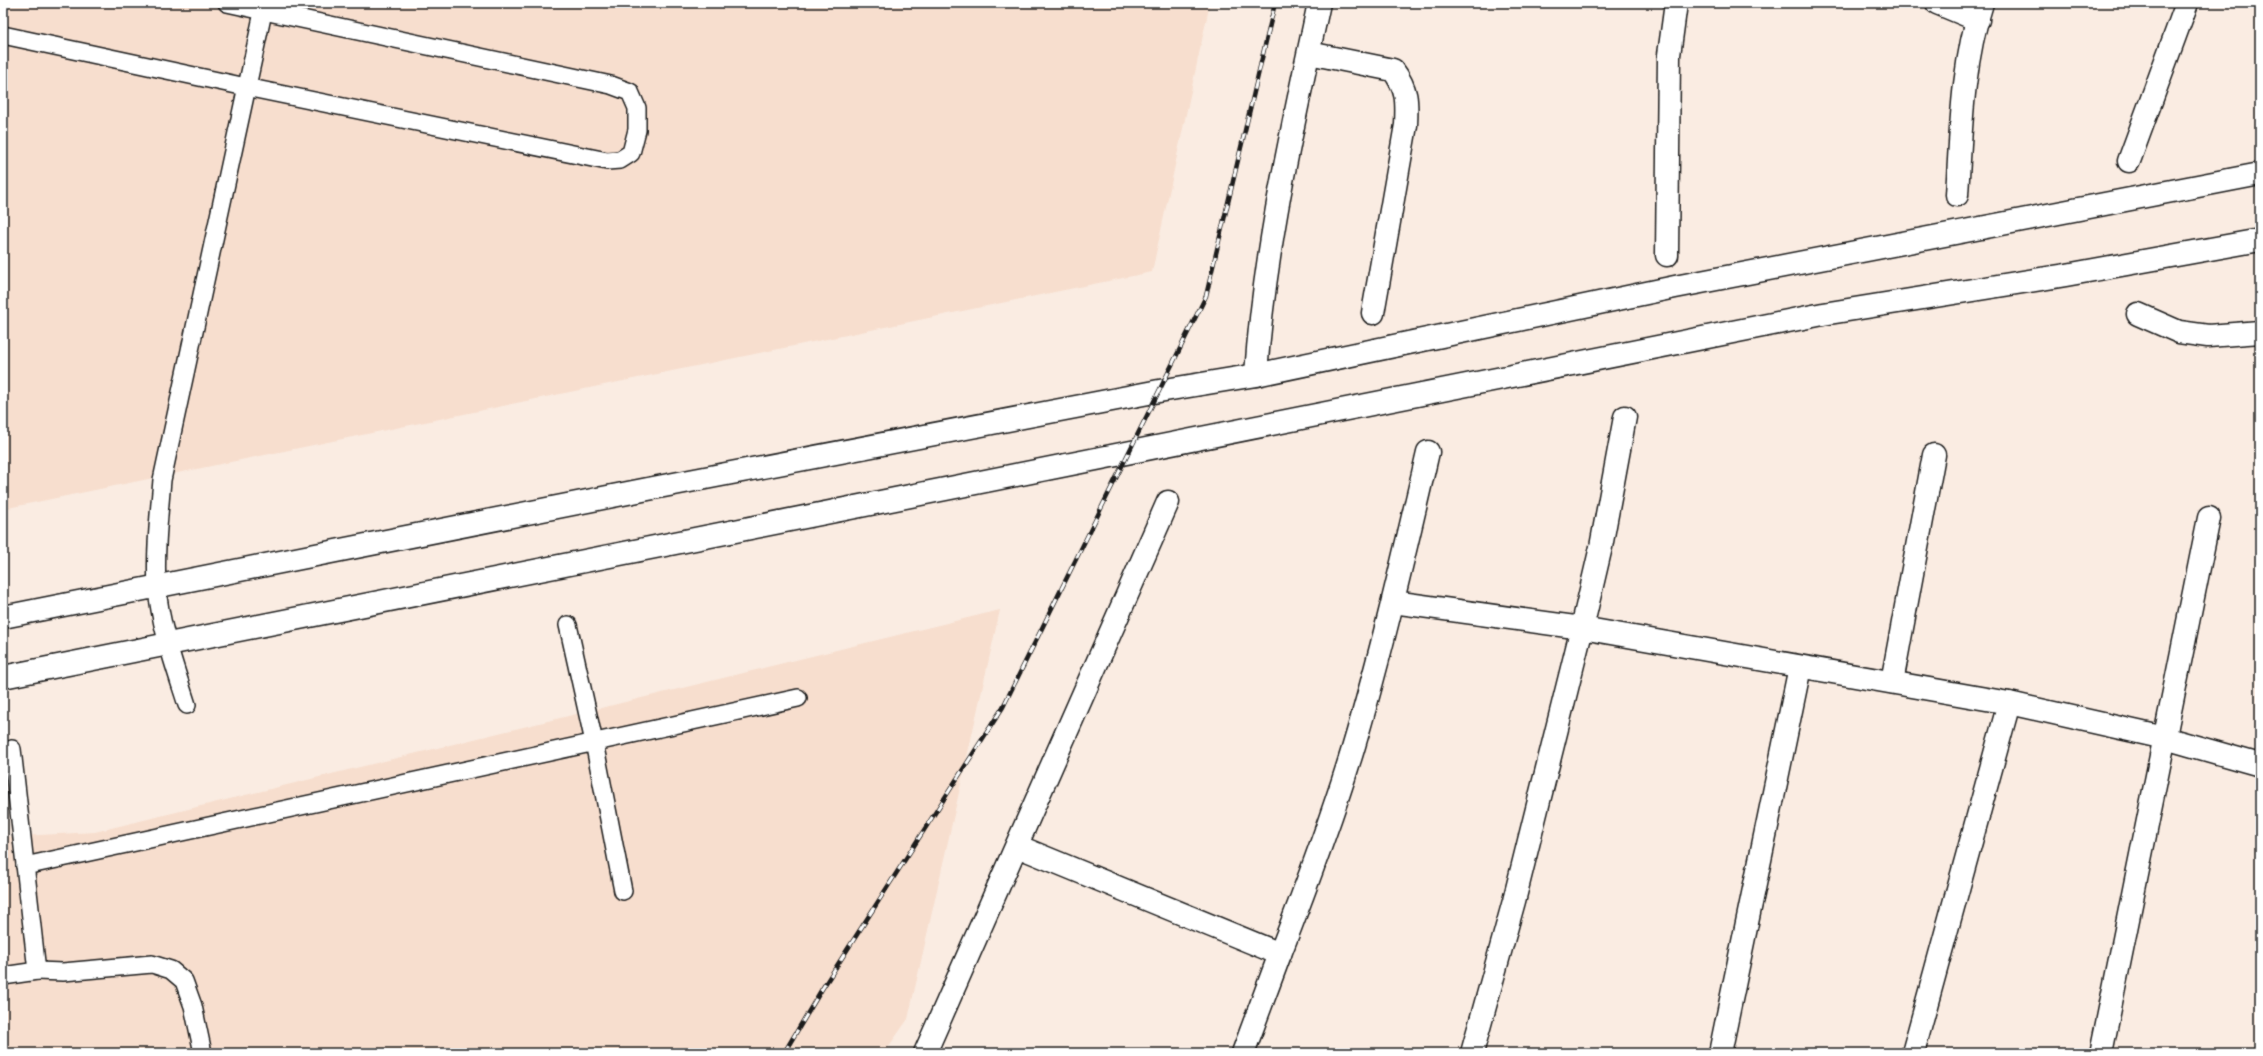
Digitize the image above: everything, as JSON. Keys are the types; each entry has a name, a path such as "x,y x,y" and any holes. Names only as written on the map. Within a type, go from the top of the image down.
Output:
{"street":[{"path":"1256,375 1259,336 1275,218 1319,3"},
{"path":"1667,255 1669,55 1676,3"},
{"path":"1937,3 1980,12 1970,51 1963,91 1957,195"},
{"path":"2130,161 2187,3"},
{"path":"1309,53 1393,70 1402,82 1407,98 1406,125 1373,313"},
{"path":"3,617 158,588 648,489 1159,391 1256,375 1675,287 2260,174"},
{"path":"3,677 1824,314 2066,275 2260,240"},
{"path":"2138,314 2179,332 2208,336 2260,332"},
{"path":"1472,1053 1514,901 1582,628 1601,547 1625,417"},
{"path":"1243,1053 1320,850 1353,750 1394,602 1428,452"},
{"path":"1892,682 1934,454"},
{"path":"924,1053 1168,502"},
{"path":"2101,1053 2209,518"},
{"path":"1394,602 1582,628 2009,703 2165,738 2260,765"},
{"path":"1720,1053 1800,667"},
{"path":"1913,1053 2009,703"},
{"path":"1016,846 1280,954"}],"lane":[{"path":"3,35 246,87 607,161 620,160 631,152 637,130 637,108 630,92 611,85 264,7 227,3"},
{"path":"187,705 169,644 158,588 156,547 162,480 264,7"},
{"path":"568,625 594,742 623,891"},
{"path":"25,866 798,698"},
{"path":"12,748 37,971"},
{"path":"3,976 37,971 64,972 152,964 171,970 184,982 194,1006 203,1053"}],"shaded area":[{"path":"3,3 1210,3 1152,272 3,509"},
{"path":"1000,610 908,1019 884,1053 3,1053 3,837 95,832"}],"railway":[{"path":"784,1053 822,989 1003,707 1206,296 1275,3"}]}
